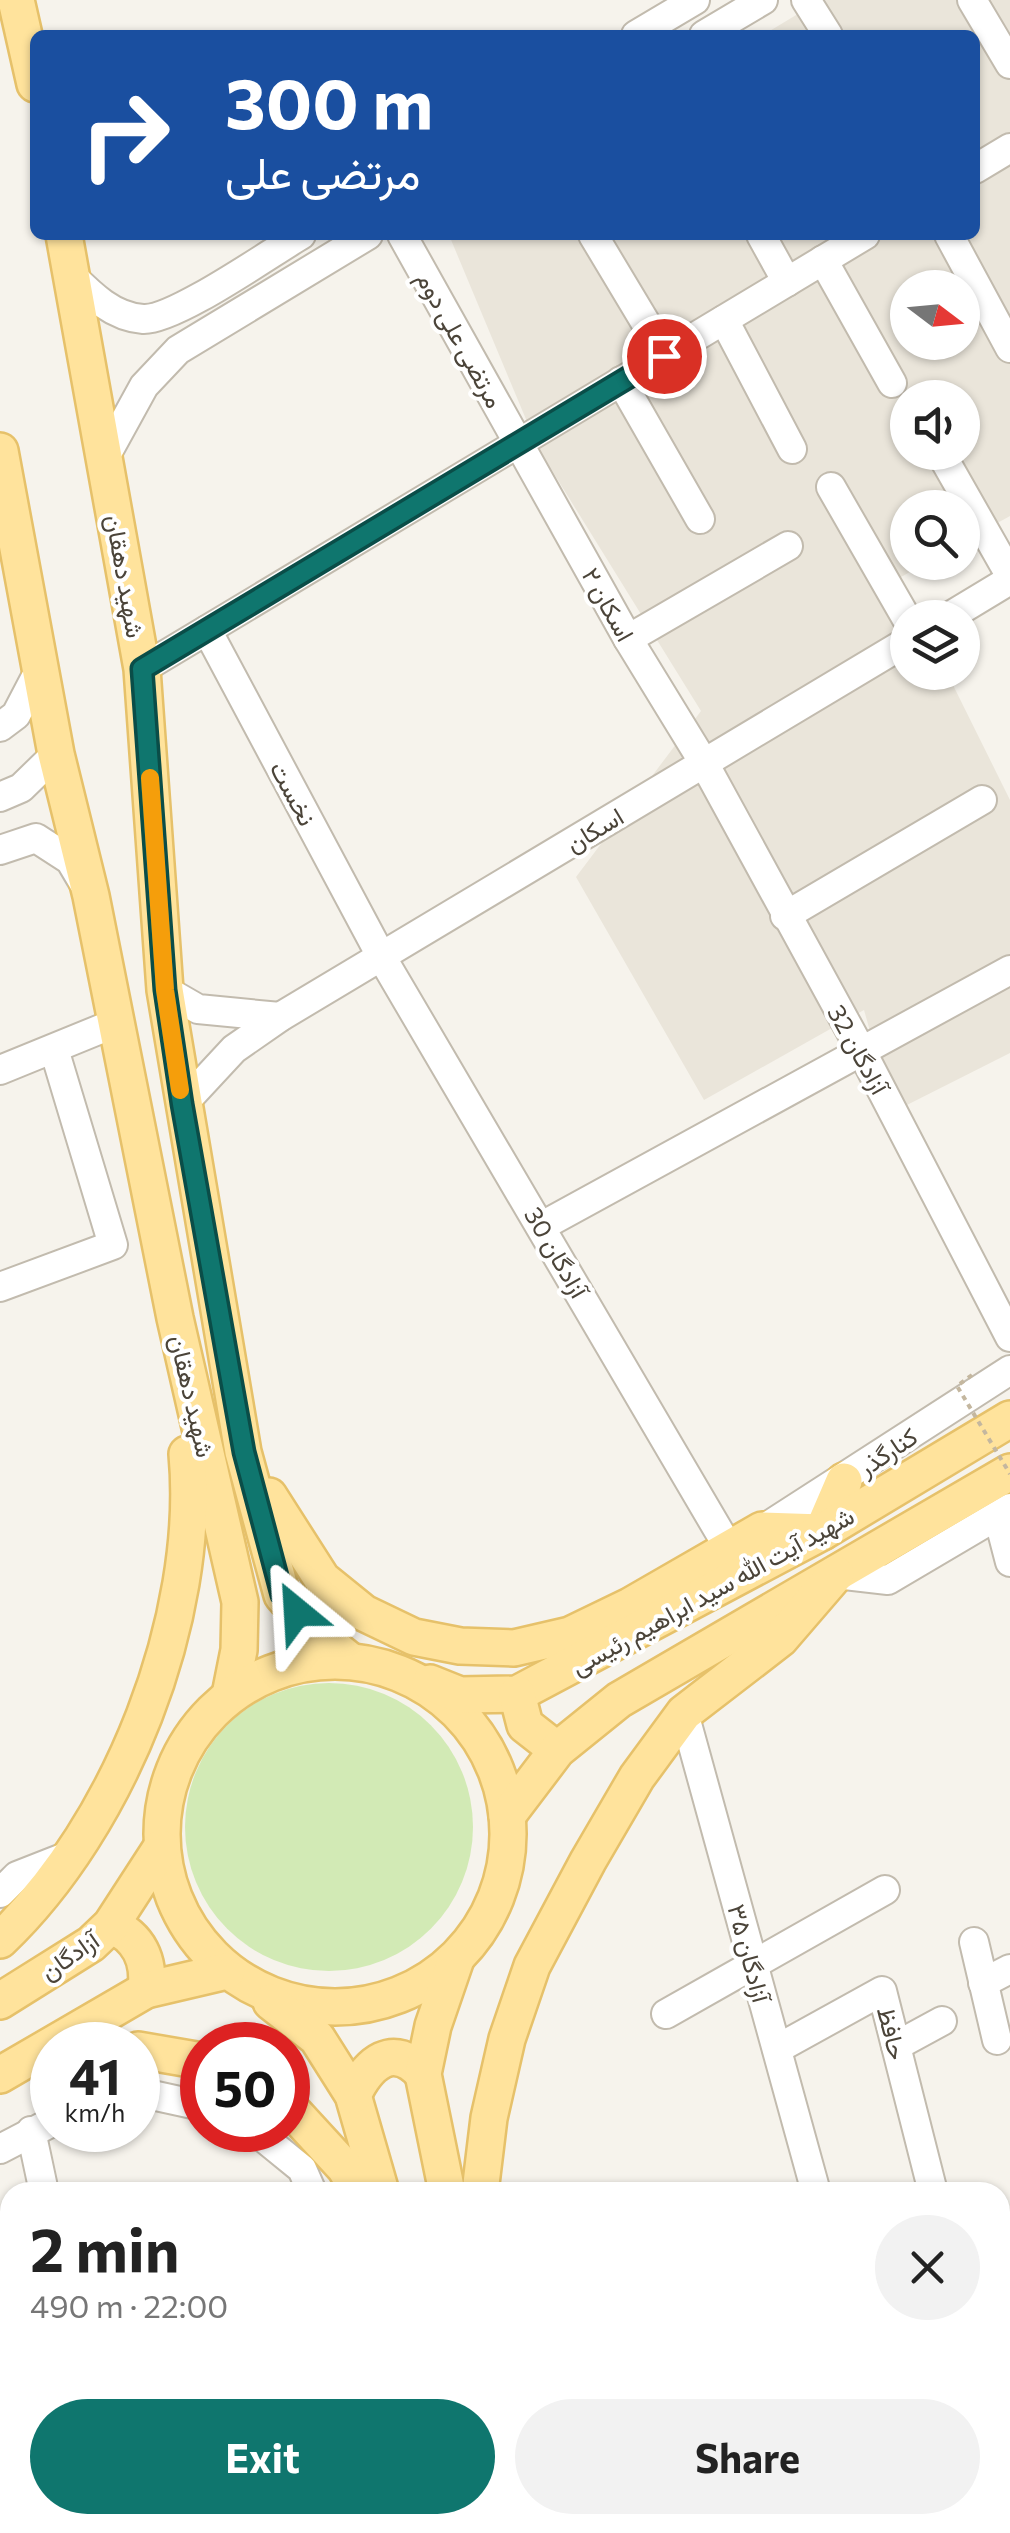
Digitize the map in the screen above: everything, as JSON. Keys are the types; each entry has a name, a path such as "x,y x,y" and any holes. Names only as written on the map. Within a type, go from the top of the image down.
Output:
{"main road":[{"path":"16,0 30,62"},
{"name":"شهید دهقان","path":"65,240 142,669 165,990 244,1452 282,1595 312,1630 348,1660"},
{"name":"شهید دهقان","path":"0,450 3,493 56,754 91,896 175,1318 240,1602 239,1650 230,1695"},
{"path":"0,1940 75,1853 142,1721 184,1567 192,1504 175,1318"},
{"name":"شهید آیت الله سید ابراهیم رئیسی","path":"398,1671 460,1695 516,1694 822,1532 1010,1419"},
{"path":"244,1452 293,1540 322,1579 364,1614 414,1637 514,1648 570,1635 762,1530 822,1532 844,1481"},
{"name":"شهید آیت الله سید ابراهیم رئیسی","path":"508,1816 557,1750 619,1700 1010,1473"},
{"path":"481,2182 507,2039 532,1966 637,1777 684,1713 780,1638 836,1574"},
{"path":"240,1602 252,1612 269,1616 282,1595"},
{"path":"0,2075 146,1990 240,1980 285,2001 328,2008 372,2004 414,1989 456,1958 487,1917 505,1868 508,1816 496,1770 473,1728 440,1694 398,1671 348,1660 306,1662 266,1674 230,1695 190,1737 166,1790 161,1848 179,1908 194,1936 240,1980 317,2038 353,2095 378,2182"},
{"path":"516,1694 525,1725 557,1750"},
{"name":"آزادگان","path":"0,2001 92,1944 111,1925 161,1848"},
{"path":"111,1925 128,1934 140,1949 147,1969 146,1990"},
{"path":"444,2182 423,2074 432,2026 456,1958"},
{"path":"353,2095 365,2069 378,2060 399,2059 414,2064 423,2074"},
{"path":"0,2088 30,2075"},
{"path":"310,2130 353,2182"}],"street":[{"path":"644,30 695,0"},
{"path":"712,30 762,0"},
{"path":"806,0 825,30"},
{"path":"972,0 1010,64"},
{"path":"980,166 1010,148"},
{"path":"72,276 101,305 144,319 170,313 293,240"},
{"path":"105,457 144,386 178,350 360,240"},
{"name":"مرتضی علی دوم","path":"405,240 519,443"},
{"path":"595,240 664,356"},
{"path":"764,240 788,282"},
{"path":"142,669 857,240"},
{"path":"952,240 1002,315 1010,348"},
{"path":"823,260 890,380"},
{"path":"170,313 162,333 169,346 178,350"},
{"path":"724,320 792,449"},
{"path":"621,382 700,518"},
{"name":"اسکان ۲","path":"519,443 628,639 704,763"},
{"path":"950,470 1010,578 975,600"},
{"path":"830,487 896,600"},
{"path":"628,639 788,546"},
{"name":"نخست","path":"207,630 381,956"},
{"name":"اسکان","path":"182,1104 234,1048 280,1017 890,652"},
{"path":"0,726 16,715 39,671"},
{"path":"7,788 56,754"},
{"name":"آزادگان 32","path":"704,763 863,1054 1010,1338 1006,1372"},
{"path":"785,916 982,800"},
{"path":"0,850 36,838 70,860 91,896"},
{"name":"آزادگان 30","path":"381,956 730,1550"},
{"path":"542,1226 863,1054 1010,970"},
{"path":"165,990 198,1008 280,1017"},
{"path":"0,1070 114,1024"},
{"path":"0,1287 112,1245 54,1049"},
{"name":"کنارگذر","path":"762,1530 844,1481 1006,1372"},
{"path":"836,1574 888,1580 1006,1533"},
{"name":"آزادگان ۳۵","path":"684,1713 813,2182"},
{"path":"0,1892 17,1876 75,1853"},
{"path":"666,2014 886,1890"},
{"path":"974,1942 998,2040"},
{"path":"984,1982 1010,1969"},
{"name":"حافظ","path":"777,2049 882,1991 930,2182"},
{"path":"896,2046 942,2021"},
{"path":"0,2149 30,2133"},
{"path":"43,2152 44,2182"},
{"path":"280,2152 302,2170 307,2182"}],"path":[{"path":"972,1375 957,1386 1010,1473"}],"shaded area":[{"path":"821,0 1010,0 1010,516 980,533 980,490 890,490 890,580 902,580 912,600 890,600 890,690 955,690 1010,800 1010,1053 893,1112 864,1010 704,1100 576,877 701,711 538,448 451,240 980,240 980,30 771,30"}],"green space":[{"path":"329,1683 357,1685 384,1694 431,1725 462,1772 471,1799 471,1855 462,1882 431,1929 384,1960 357,1969 329,1971 301,1969 274,1960 227,1929 196,1882 187,1855 185,1827 187,1799 196,1772 227,1725 274,1694 301,1685"}],"slow traffic":[{"path":"150,778 165,990 180,1090"}],"route":[{"path":"297,1612 282,1595 244,1452 182,1104 165,990 142,669 664,356"}]}
